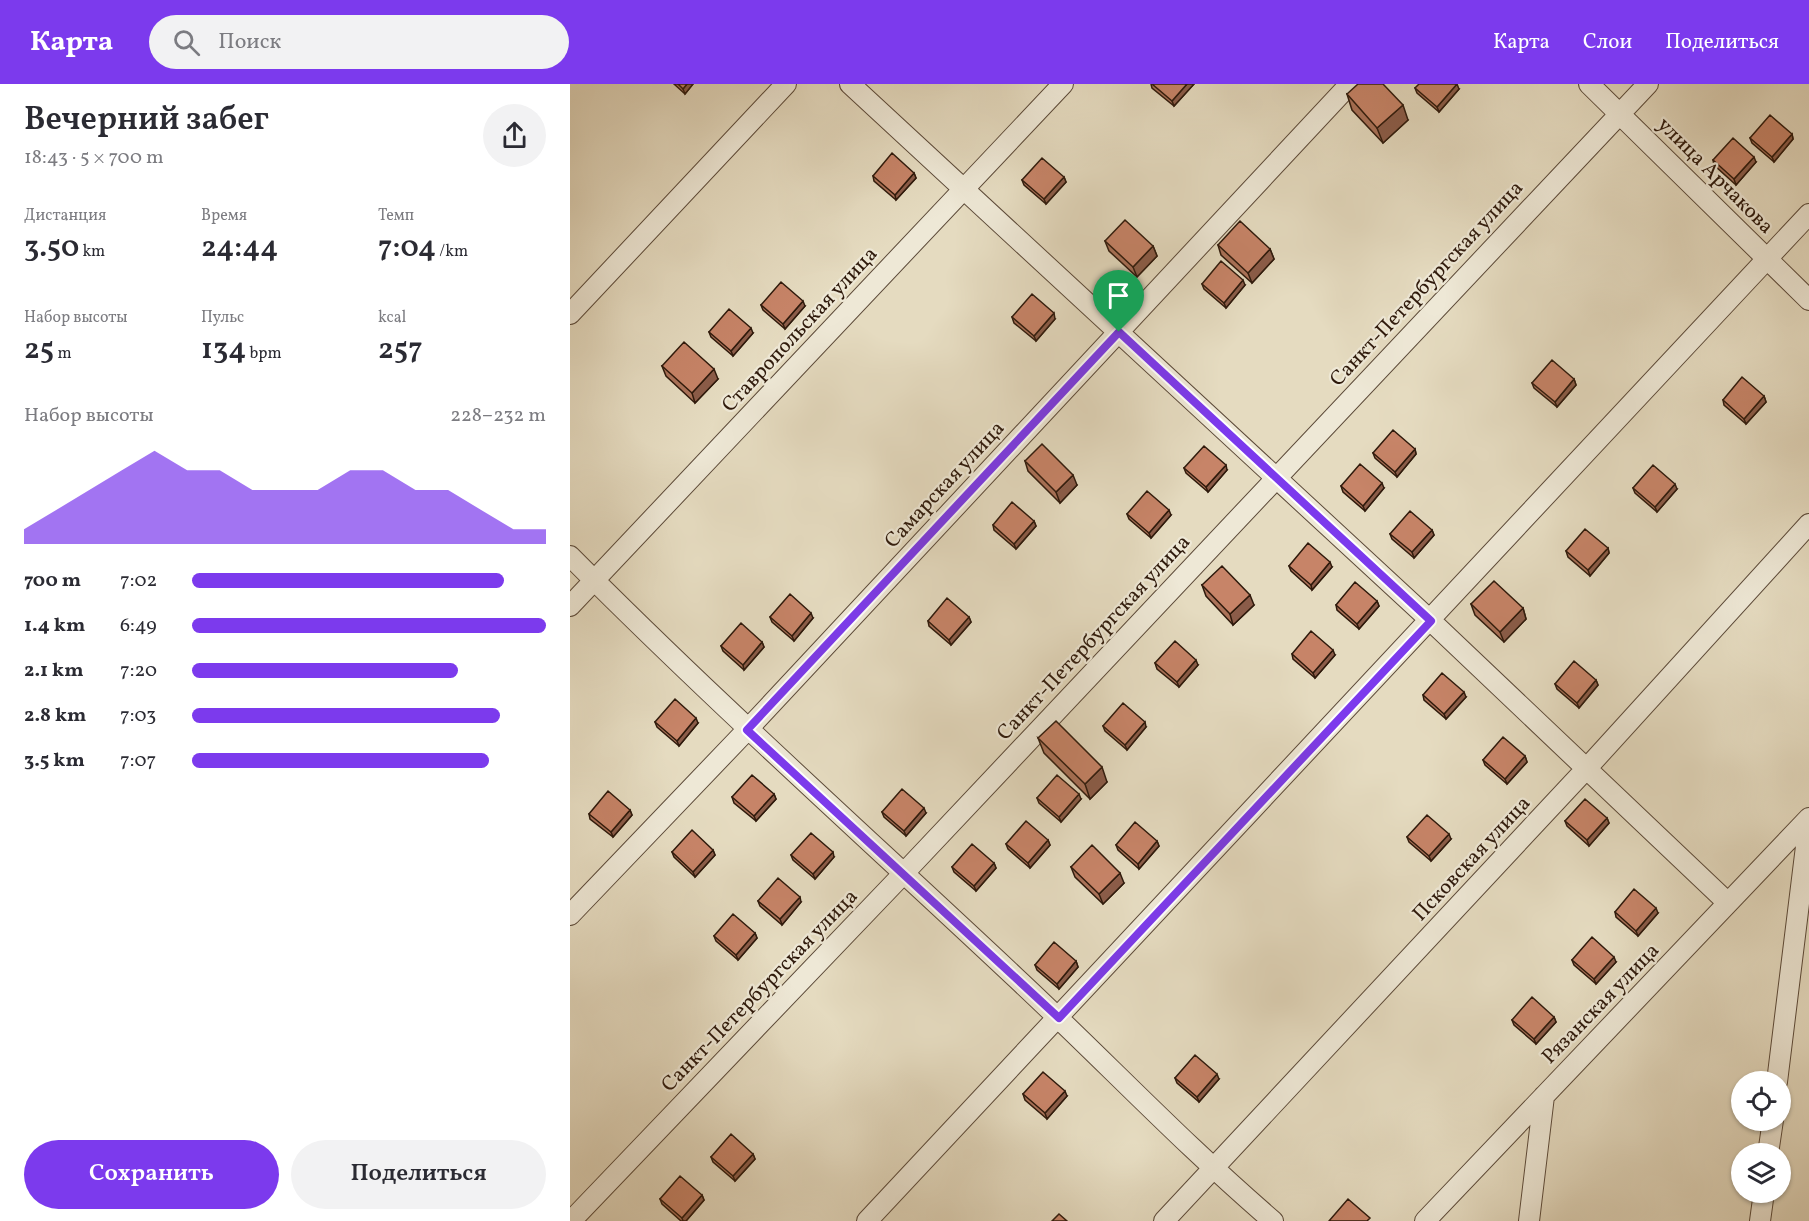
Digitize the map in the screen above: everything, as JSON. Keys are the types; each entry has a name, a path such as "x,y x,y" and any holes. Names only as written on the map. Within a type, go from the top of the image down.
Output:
{"street":[{"path":"570,314 786,84"},
{"path":"850,84 1431,621 1728,903"},
{"name":"Ставропольская улица","path":"570,606 1063,84"},
{"name":"Самарская улица","path":"570,915 747,730 1350,84"},
{"name":"улица Арчакова","path":"1590,84 1809,300"},
{"name":"Санкт-Петербургская улица","path":"571,1221 904,873 1648,84"},
{"path":"867,1221 1431,621 1809,214"},
{"name":"Псковская улица","path":"1164,1221 1587,768 1809,524"},
{"path":"570,556 747,730 1059,1018 1213,1170 1273,1221"},
{"path":"1778,1071 1809,820"},
{"name":"Рязанская улица","path":"1425,1221 1809,820"},
{"path":"1529,1221 1544,1096"},
{"path":"1760,1221 1762,1203"}],"building":[{"path":"1152,84 1187,84 1172,101"},
{"path":"1358,84 1383,84 1403,105 1377,128 1347,94"},
{"path":"1419,84 1457,84 1437,107 1415,88"},
{"path":"1770,115 1792,134 1772,157 1750,138"},
{"path":"1733,138 1754,157 1734,179 1713,160"},
{"path":"892,153 914,173 895,195 873,176"},
{"path":"1042,158 1064,177 1044,199 1022,180"},
{"path":"1125,220 1153,246 1133,267 1105,241"},
{"path":"1240,221 1270,249 1248,273 1218,245"},
{"path":"1221,261 1243,280 1224,303 1202,284"},
{"path":"781,282 803,301 783,324 761,305"},
{"path":"1032,294 1054,313 1034,336 1012,317"},
{"path":"729,309 751,328 731,351 709,332"},
{"path":"684,342 714,369 692,393 662,366"},
{"path":"1552,360 1574,379 1555,402 1532,383"},
{"path":"1742,377 1764,396 1744,419 1723,400"},
{"path":"1393,430 1415,449 1395,472 1373,453"},
{"path":"1042,444 1073,475 1056,492 1025,461"},
{"path":"1204,446 1226,465 1206,487 1184,468"},
{"path":"1360,464 1382,483 1363,506 1341,486"},
{"path":"1653,465 1675,484 1655,507 1633,488"},
{"path":"1147,491 1169,510 1149,533 1127,514"},
{"path":"1012,502 1034,521 1014,544 993,525"},
{"path":"1410,511 1432,530 1412,552 1390,534"},
{"path":"1585,529 1608,548 1588,570 1566,551"},
{"path":"1308,543 1330,562 1311,585 1289,566"},
{"path":"1222,566 1250,595 1230,614 1202,585"},
{"path":"1494,581 1523,608 1500,632 1471,604"},
{"path":"1355,582 1377,601 1357,624 1336,605"},
{"path":"790,594 811,613 792,636 770,617"},
{"path":"947,598 969,617 949,640 928,621"},
{"path":"741,623 762,642 743,665 721,646"},
{"path":"1311,631 1333,650 1313,673 1292,654"},
{"path":"1175,641 1196,660 1177,682 1155,663"},
{"path":"1574,661 1596,680 1577,703 1555,684"},
{"path":"1442,673 1464,692 1444,714 1423,695"},
{"path":"675,699 696,718 677,741 655,722"},
{"path":"1123,703 1145,722 1125,745 1103,726"},
{"path":"1056,721 1102,767 1085,784 1038,738"},
{"path":"1503,737 1525,756 1505,779 1483,760"},
{"path":"752,775 774,794 754,816 732,797"},
{"path":"1057,775 1079,794 1059,817 1037,798"},
{"path":"902,789 924,808 904,831 882,812"},
{"path":"608,791 630,810 611,832 589,814"},
{"path":"1585,799 1607,818 1587,840 1565,821"},
{"path":"1427,815 1449,834 1429,856 1407,837"},
{"path":"1026,821 1048,840 1028,863 1006,844"},
{"path":"1135,822 1157,841 1138,864 1116,845"},
{"path":"692,830 713,850 693,872 672,852"},
{"path":"811,833 833,852 813,874 791,855"},
{"path":"972,844 994,863 974,886 952,867"},
{"path":"1092,845 1120,873 1099,894 1071,867"},
{"path":"778,878 800,897 780,919 758,901"},
{"path":"1634,889 1656,908 1636,931 1615,912"},
{"path":"733,914 755,933 736,955 714,936"},
{"path":"1592,937 1614,957 1594,979 1572,960"},
{"path":"1054,942 1076,961 1057,984 1035,965"},
{"path":"1532,997 1554,1017 1534,1039 1512,1020"},
{"path":"1195,1055 1217,1074 1197,1097 1175,1078"},
{"path":"1043,1072 1065,1091 1045,1113 1023,1094"},
{"path":"731,1134 753,1154 733,1176 711,1157"},
{"path":"680,1176 702,1195 682,1218 660,1199"},
{"path":"1348,1199 1370,1218 1367,1221 1329,1221"},
{"path":"1059,1214 1067,1221 1052,1221"}],"route":[{"path":"1119,332 1431,621 1059,1018 747,730 1119,332"}]}
